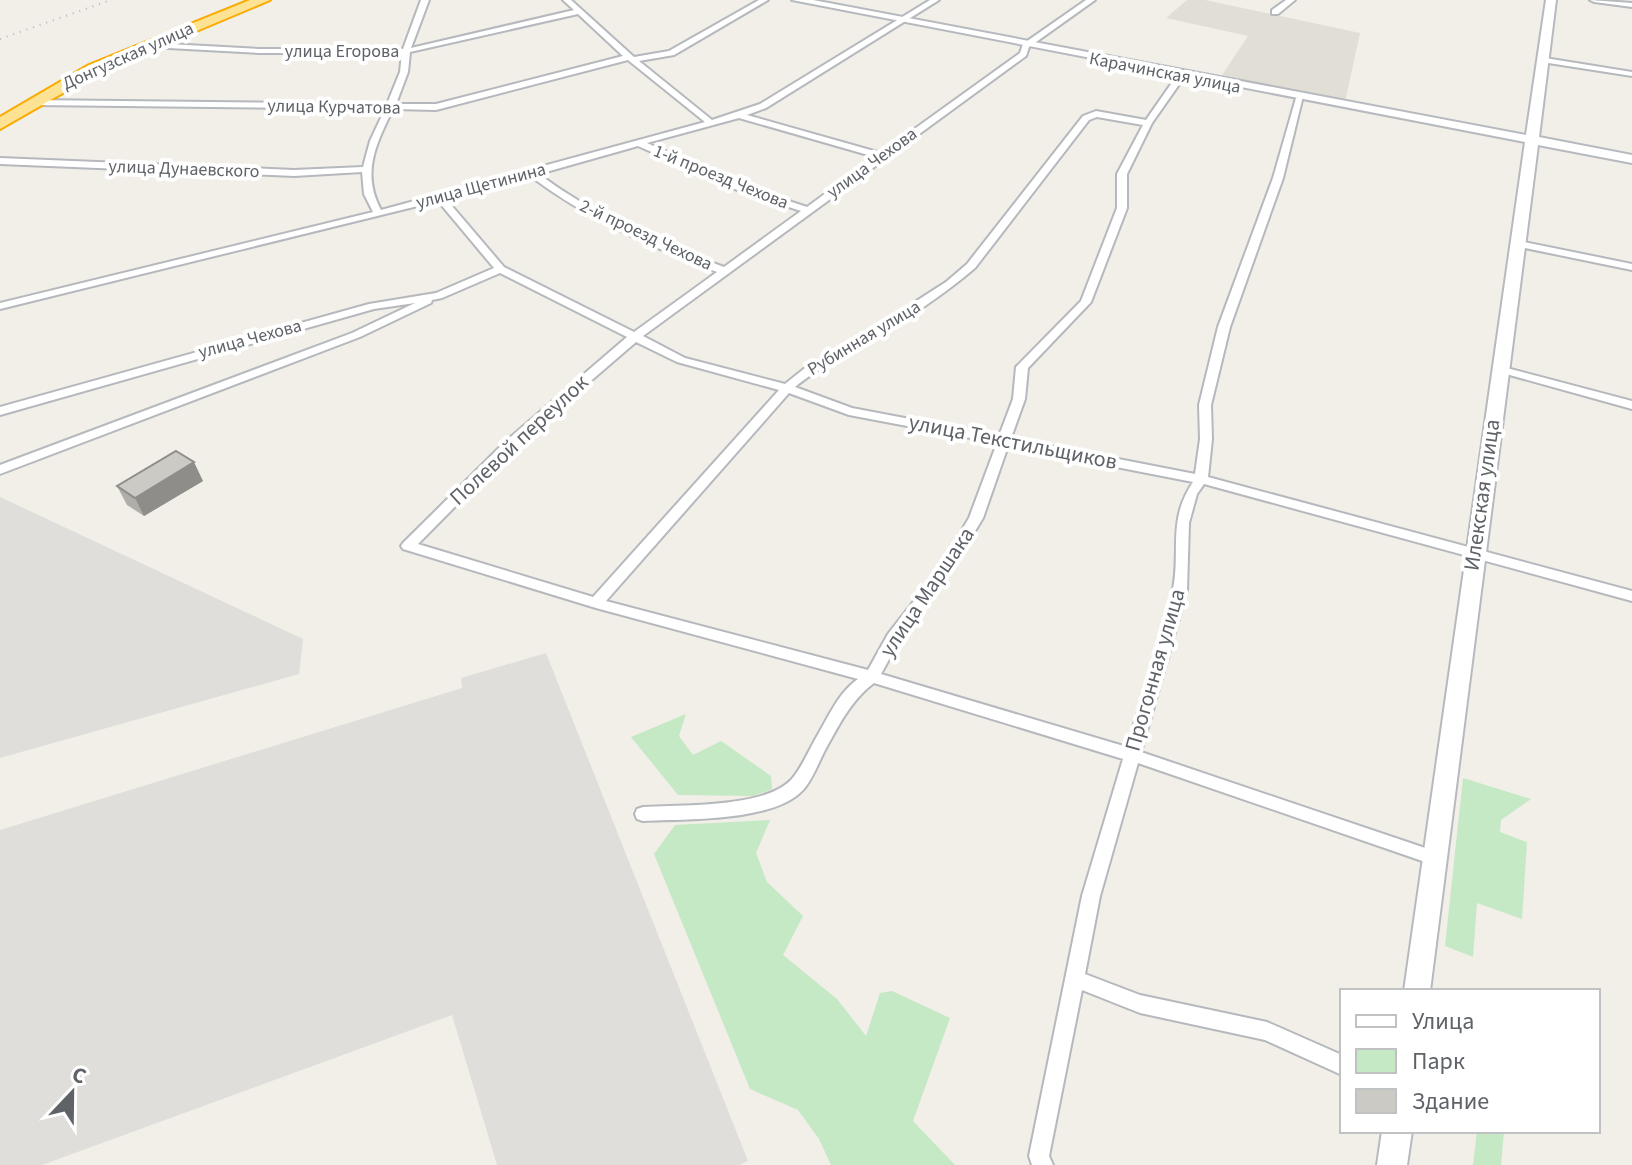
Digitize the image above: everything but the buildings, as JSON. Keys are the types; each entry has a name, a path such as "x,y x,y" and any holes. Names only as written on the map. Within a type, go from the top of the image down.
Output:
{"highway":[{"name":"Донгузская улица","path":"0,124 33,102 150,45 263,0"}],"street":[{"path":"377,211 369,201 368,169 376,132 404,72 406,51 425,0"},
{"path":"569,2 585,0"},
{"name":"улица Курчатова","path":"643,68 764,0"},
{"name":"Карачинская улица","path":"797,0 1181,76 1632,159"},
{"name":"улица Щетинина","path":"0,306 321,229 377,211 440,198 739,115 763,106 935,0"},
{"name":"улица Чехова","path":"633,338 722,270 1023,54 1026,46 1091,0"},
{"path":"1275,12 1291,0"},
{"name":"Илекская улица","path":"1417,989 1551,0"},
{"path":"1594,0 1632,5"},
{"path":"569,2 631,58 710,122"},
{"name":"улица Егорова","path":"150,45 259,51 406,51 577,12"},
{"name":"улица Курчатова","path":"33,102 436,107 631,58 658,58"},
{"path":"1545,60 1632,74"},
{"name":"улица Маршака","path":"643,814 727,810 780,799 798,784 855,689 872,677 893,638 941,576 976,518 1019,399 1022,367 1086,302 1122,208 1122,174 1148,123 1181,76"},
{"name":"Прогонная улица","path":"1041,1160 1073,978 1091,896 1180,591 1182,523 1191,494 1201,479 1206,439 1205,405 1224,327 1278,178 1300,98"},
{"name":"Рубинная улица","path":"596,603 787,388 814,366 855,345 961,275 1086,118 1096,114 1148,123"},
{"path":"739,115 880,156"},
{"name":"1-й проезд Чехова","path":"637,142 740,188 806,210"},
{"name":"улица Дунаевского","path":"0,161 294,173 368,169"},
{"name":"2-й проезд Чехова","path":"532,173 572,202 627,231 722,270"},
{"name":"улица Текстильщиков","path":"440,198 500,269 681,360 787,388 849,411 1005,438 1201,479 1632,596"},
{"path":"1519,244 1632,267"},
{"name":"улица Чехова","path":"0,411 373,306 438,296 500,269"},
{"path":"0,470 356,335 438,296"},
{"path":"650,325 651,346"},
{"name":"Полевой переулок","path":"596,603 408,546 510,444 633,338"},
{"path":"1499,369 1632,405"},
{"path":"596,603 872,677 1132,755 1434,858"},
{"path":"1073,978 1140,1004 1267,1031 1340,1064"},
{"path":"1392,1165 1397,1133"}],"shaded area":[{"path":"1187,0 1205,0 1360,33 1345,102 1220,78 1248,36 1166,18"},
{"path":"0,497 303,639 299,674 0,758"},
{"path":"546,653 748,1161 739,1165 497,1165 452,1015 42,1165 0,1165 0,830 462,688 461,678"}],"green space":[{"path":"686,714 679,736 693,755 721,741 771,776 772,789 753,796 678,795 631,737"},
{"path":"1463,778 1531,799 1501,820 1500,832 1527,842 1522,919 1477,903 1473,957 1445,946"},
{"path":"770,820 756,853 767,882 803,916 783,955 837,999 866,1036 880,993 892,991 950,1018 913,1121 955,1165 831,1165 819,1139 798,1110 750,1089 654,854 675,825"},
{"path":"1477,1133 1504,1133 1501,1165 1473,1165"}],"railway":[{"path":"0,39 111,0"}]}
